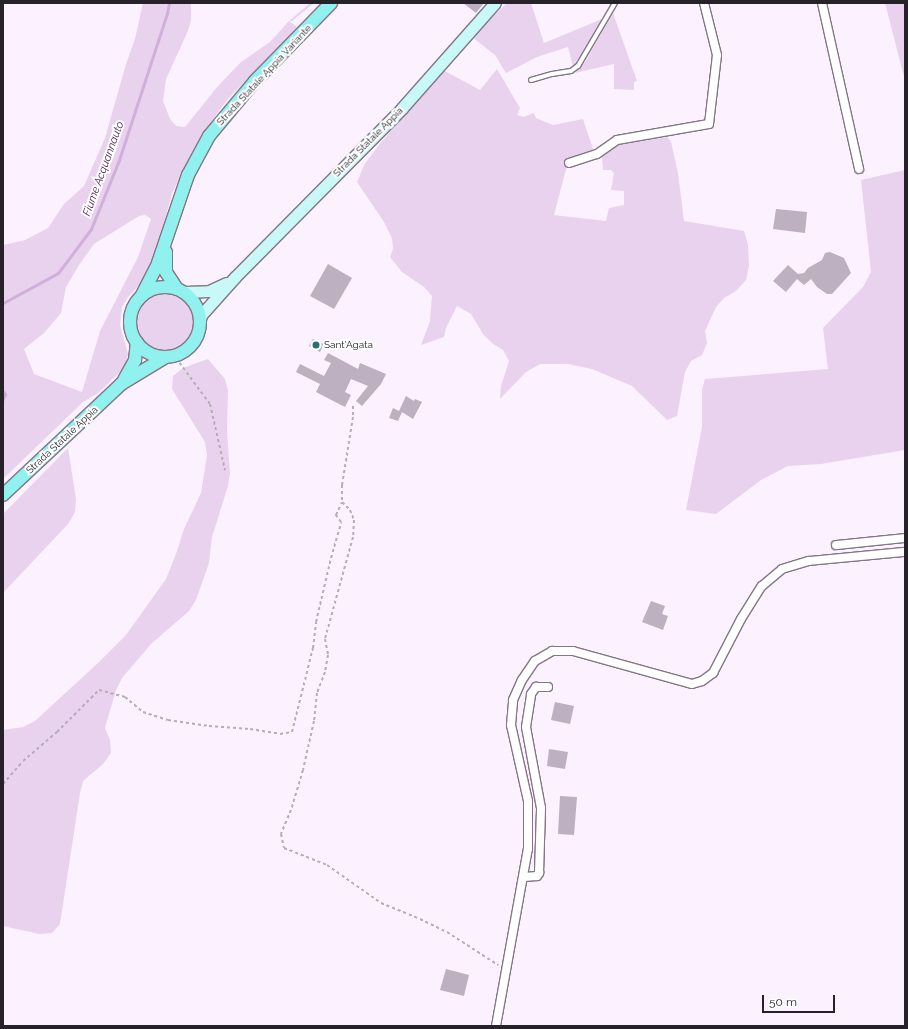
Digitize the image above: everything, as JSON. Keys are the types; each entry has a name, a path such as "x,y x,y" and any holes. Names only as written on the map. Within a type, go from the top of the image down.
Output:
{"main road":[{"name":"Strada Statale Appia Variante","path":"142,295 153,277 188,175 209,136 255,81 331,3"},
{"name":"Strada Statale Appia Variante","path":"167,239 166,272 180,290"},
{"name":"Strada Statale Appia","path":"121,384 135,360 137,342 131,328 131,312 135,303 142,295 153,289 165,287 180,290"},
{"path":"180,290 195,304 200,320"},
{"name":"Strada Statale Appia","path":"3,495 121,384 170,356 183,352 193,342 199,330 200,320"},
{"path":"137,342 150,353 170,356"}],"street":[{"name":"Strada Statale Appia","path":"200,320 201,316 235,277 402,108 496,3"},
{"path":"569,163 597,154 617,140 709,124 718,55 704,3"},
{"path":"822,3 859,169"},
{"name":"Strada Statale Appia","path":"180,290 209,292 235,277"},
{"path":"836,545 905,538"},
{"path":"496,1026 528,849 528,801 511,725 513,700 522,680 535,661 552,651 572,651 692,684 702,681 713,673 741,619 762,586 782,569 809,561 905,552"},
{"path":"524,877 537,876 539,872 541,808 526,727 531,694 536,687 548,687"}],"lane":[{"path":"531,80 552,74 571,72 578,66 615,3"}],"path":[{"path":"170,356 210,404 225,470"},
{"path":"3,784 23,761 57,732 99,690 125,697 143,712 168,720 209,726 250,729 280,734 292,732 311,655 316,622 341,522 336,515 342,502 342,484 353,417 353,406"},
{"path":"342,502 350,510 354,520 353,537 325,639 328,655 325,672 317,693 314,721 303,770 282,834 284,848 327,866 381,903 447,932 506,970"}],"shaded area":[{"path":"143,3 191,3 191,21 166,79 163,101 170,119 176,126 185,127 218,86 241,62 270,42 289,21 297,27 227,100 202,134 172,193 156,254 144,280 128,297 122,307 120,325 128,354 126,363 120,372 98,393 83,402 3,479 3,245 25,240 48,228 64,204 84,186 105,138 126,64 135,39","holes":["145,215 151,219 138,257 100,331 82,392 34,374 24,349 44,333 61,313 66,287 94,244 139,216"]},
{"path":"310,3 314,3 292,21 289,21"},
{"path":"507,3 531,3 544,43 602,19 573,67 568,47 537,57 506,73 495,55 472,37"},
{"path":"885,3 905,3 905,80 903,73"},
{"path":"613,13 637,81 634,82 634,90 614,89 614,64 575,73 585,62"},
{"path":"497,69 520,108 517,115 523,117 534,113 536,118 553,125 583,119 594,152 569,158 554,215 606,221 609,208 624,205 624,191 611,190 614,173 611,170 603,170 602,157 618,145 667,137 671,142 678,173 684,221 744,231 748,245 749,266 746,280 736,291 724,298 716,307 705,331 707,343 702,355 691,361 685,372 677,416 667,420 632,386 592,369 568,364 540,364 526,372 500,399 501,386 509,361 503,350 492,343 483,334 471,314 457,306 446,328 444,337 421,345 430,321 432,296 424,287 402,272 390,257 393,249 392,238 384,222 357,182 364,165 379,145 443,70 480,90"},
{"path":"905,170 905,450 821,464 788,466 761,480 716,514 686,510 702,427 702,390 705,379 828,369 823,328 863,287 871,272 861,180"},
{"path":"160,294 170,294 185,302 191,311 193,322 191,333 185,342 170,350 160,350 149,345 142,338 137,327 137,317 142,306 149,299"},
{"path":"208,359 225,379 228,391 227,431 230,473 228,486 212,537 209,563 196,600 189,611 151,644 122,678 116,690 105,728 110,740 111,753 103,764 83,781 80,793 60,924 52,933 39,934 3,926 3,730 23,727 35,721 98,663 126,635 166,579 184,529 201,493 207,455 205,442 172,389 173,376 183,368"},
{"path":"68,448 76,499 75,512 68,524 3,593 3,514"}],"building":[{"path":"463,3 484,3 476,13"},
{"path":"776,209 807,212 805,233 773,229"},
{"path":"830,252 844,258 851,273 832,294 827,294 817,287 811,279 804,285 797,279 786,292 773,281 788,265 798,274 804,273 808,268 822,260 825,253"},
{"path":"328,264 352,278 334,309 310,296"},
{"name":"Sant'Agata","path":"313,339 324,344 320,352 309,346"},
{"path":"328,353 358,369 360,363 386,374 381,384 362,406 356,401 368,386 351,379 345,392 351,395 345,407 316,392 320,384 296,372 300,364 324,376 331,363 324,360"},
{"path":"406,396 414,401 415,399 422,402 413,419 402,412 398,421 389,418 393,408 399,411"},
{"path":"651,601 665,606 662,614 668,616 663,630 642,622"},
{"path":"555,702 574,706 570,724 551,720"},
{"path":"549,749 568,752 565,769 547,766"},
{"path":"560,796 577,797 574,835 558,834"},
{"path":"446,969 469,975 464,996 440,990"}],"waterway":[{"name":"Fiume Acquannauto","path":"3,303 58,273 91,229 119,160 169,3"},
{"name":"Fiume Acquannauto","path":"3,391 5,394 3,399"}],"place":[{"name":"Sant'Agata","path":"316,345"}]}
